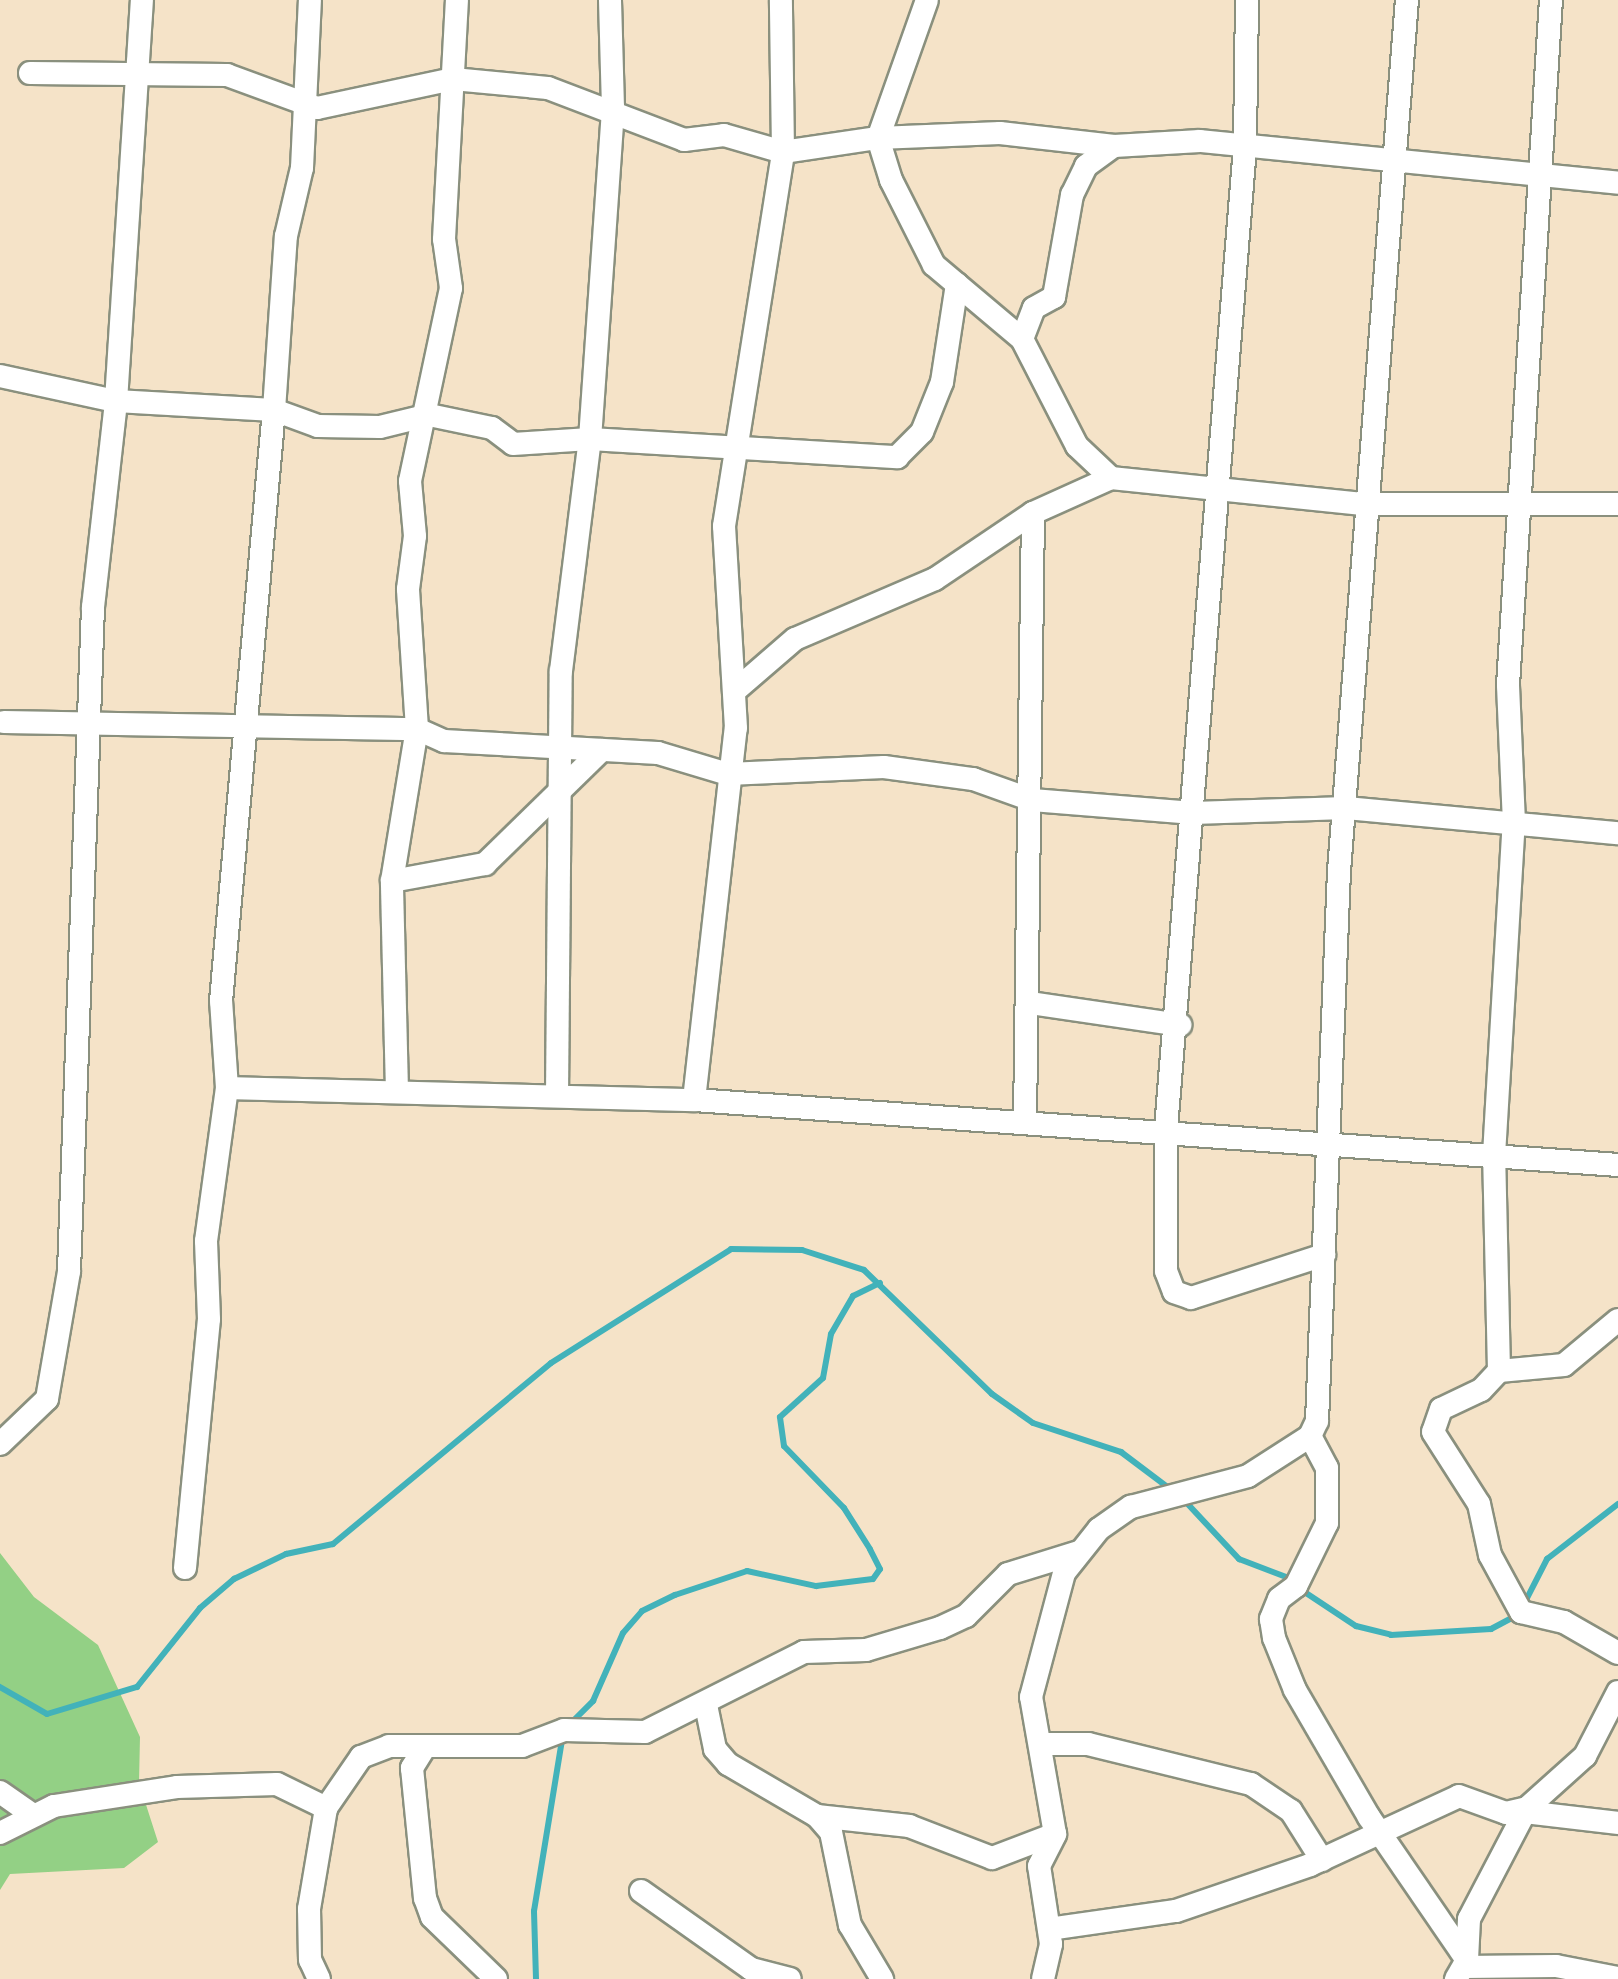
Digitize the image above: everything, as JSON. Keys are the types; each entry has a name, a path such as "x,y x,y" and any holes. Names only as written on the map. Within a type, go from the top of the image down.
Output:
{"street":[{"path":"0,1444 47,1399 69,1271 92,725 93,607 116,401 142,0"},
{"path":"185,1568 209,1319 206,1241 227,1088 221,1001 274,410 286,236 302,168 302,98 310,0"},
{"path":"397,1091 392,881 417,729 408,589 415,536 410,481 429,415 451,288 444,239 457,0"},
{"path":"557,1095 557,746 590,439 613,108 610,0"},
{"path":"694,1100 737,689 724,526 783,152 781,0"},
{"path":"927,0 878,138 934,265 1022,339 1077,446 1111,478"},
{"path":"1247,0 1245,147 1193,813 1180,1025 1166,1129 1163,1228 1174,1292 1191,1298 1324,1255"},
{"path":"1043,1979 1049,1929 1039,1866 1055,1834 1032,1684 1064,1573 1099,1529 1131,1507 1248,1476 1310,1436 1318,1406 1363,504 1399,163 1407,0"},
{"path":"1499,1371 1494,1155 1514,823 1508,685 1543,174 1551,0"},
{"path":"30,73 227,75 302,98 317,108 453,79 548,88 613,108 684,140 724,135 783,152 878,138 1000,133 1114,146 1153,139 1618,183"},
{"path":"1022,339 1034,308 1054,297 1072,195 1086,166 1114,146"},
{"path":"4,381 116,401 274,410 318,426 380,427 429,415 492,428 513,444 590,439 739,444 897,457 922,432 942,382 957,284"},
{"path":"737,689 795,639 935,579 1033,513 1111,478 1363,504 1521,509 1618,504"},
{"path":"1025,1122 1030,1003 1033,513"},
{"path":"4,722 245,731 417,729 444,741 658,753 728,774 884,767 973,779 1032,800 1193,813 1346,808 1618,833"},
{"path":"392,881 485,864 602,750"},
{"path":"1030,1003 1180,1025"},
{"path":"227,1088 694,1100 1166,1129 1618,1165"},
{"path":"1618,1320 1564,1365 1499,1371 1481,1390 1441,1409 1435,1446 1479,1504 1490,1555 1521,1612 1564,1622 1618,1653"},
{"path":"1310,1436 1327,1468 1327,1523 1271,1619 1295,1690 1462,1969"},
{"path":"319,1979 310,1960 309,1909 326,1808 361,1757 389,1746 522,1746 564,1730 645,1732 706,1705 804,1652 866,1650 940,1628 966,1616 1008,1574 1086,1549"},
{"path":"1462,1969 1469,1919 1526,1810 1585,1756 1606,1704 1618,1692"},
{"path":"706,1705 715,1749 728,1764 817,1816 909,1826 992,1858 1055,1834"},
{"path":"1040,1744 1088,1744 1251,1784 1291,1811 1322,1860"},
{"path":"425,1747 412,1768 425,1898 432,1917 496,1979"},
{"path":"0,1833 32,1814 112,1794 248,1782 291,1787 326,1808"},
{"path":"0,1792 32,1814"},
{"path":"1049,1929 1176,1911 1322,1860 1382,1835 1459,1796 1506,1813 1526,1810 1618,1823"},
{"path":"817,1816 838,1853 850,1925 882,1979"},
{"path":"641,1891 751,1969 790,1979"},
{"path":"1462,1969 1556,1966 1618,1978"}],"green space":[{"path":"0,1553 34,1597 98,1645 140,1737 139,1783 158,1842 124,1868 10,1874 0,1890"}],"waterway":[{"path":"0,1687 47,1714 137,1687 200,1608 234,1579 286,1554 333,1544 551,1363 731,1249 802,1250 864,1270 992,1394 1033,1423 1121,1452 1173,1491"},
{"path":"572,1722 593,1701 623,1633 642,1611 675,1595 747,1571 816,1586 873,1579 880,1569 870,1549 844,1508 784,1446 780,1417 823,1378 831,1334 853,1296 880,1283"},
{"path":"1184,1500 1239,1559 1294,1580"},
{"path":"1524,1604 1547,1559 1618,1504"},
{"path":"1300,1589 1356,1626 1391,1635 1491,1629 1519,1614"},
{"path":"536,1979 534,1911 563,1734"}]}
